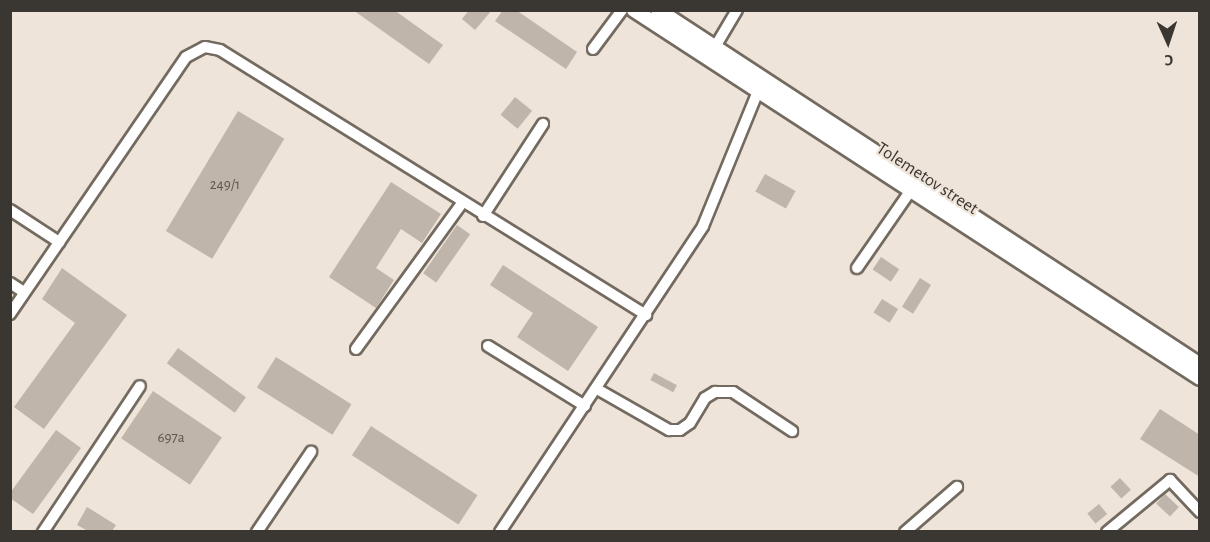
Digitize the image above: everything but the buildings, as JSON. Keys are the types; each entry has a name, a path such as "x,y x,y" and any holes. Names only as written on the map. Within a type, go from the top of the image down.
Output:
{"main road":[{"name":"Tolemetov street","path":"634,10 761,84 1200,365"},
{"name":"Tolemetov street","path":"658,10 715,47 761,84 910,190 1200,378"}],"street":[{"path":"593,49 622,10"},
{"path":"715,47 737,10"},
{"path":"10,314 186,57 205,47 220,50 462,203 646,315"},
{"path":"500,531 597,389 703,226 761,84"},
{"path":"483,216 543,124"},
{"path":"857,268 910,190"},
{"path":"356,348 462,203"},
{"path":"10,210 58,242"},
{"path":"10,283 24,292"},
{"path":"488,346 585,406"},
{"path":"43,531 140,386"},
{"path":"597,389 669,430 680,430 690,423 705,398 725,390 792,431"},
{"path":"257,531 311,452"},
{"path":"1107,531 1170,480 1200,512"},
{"path":"905,531 957,487"}]}
